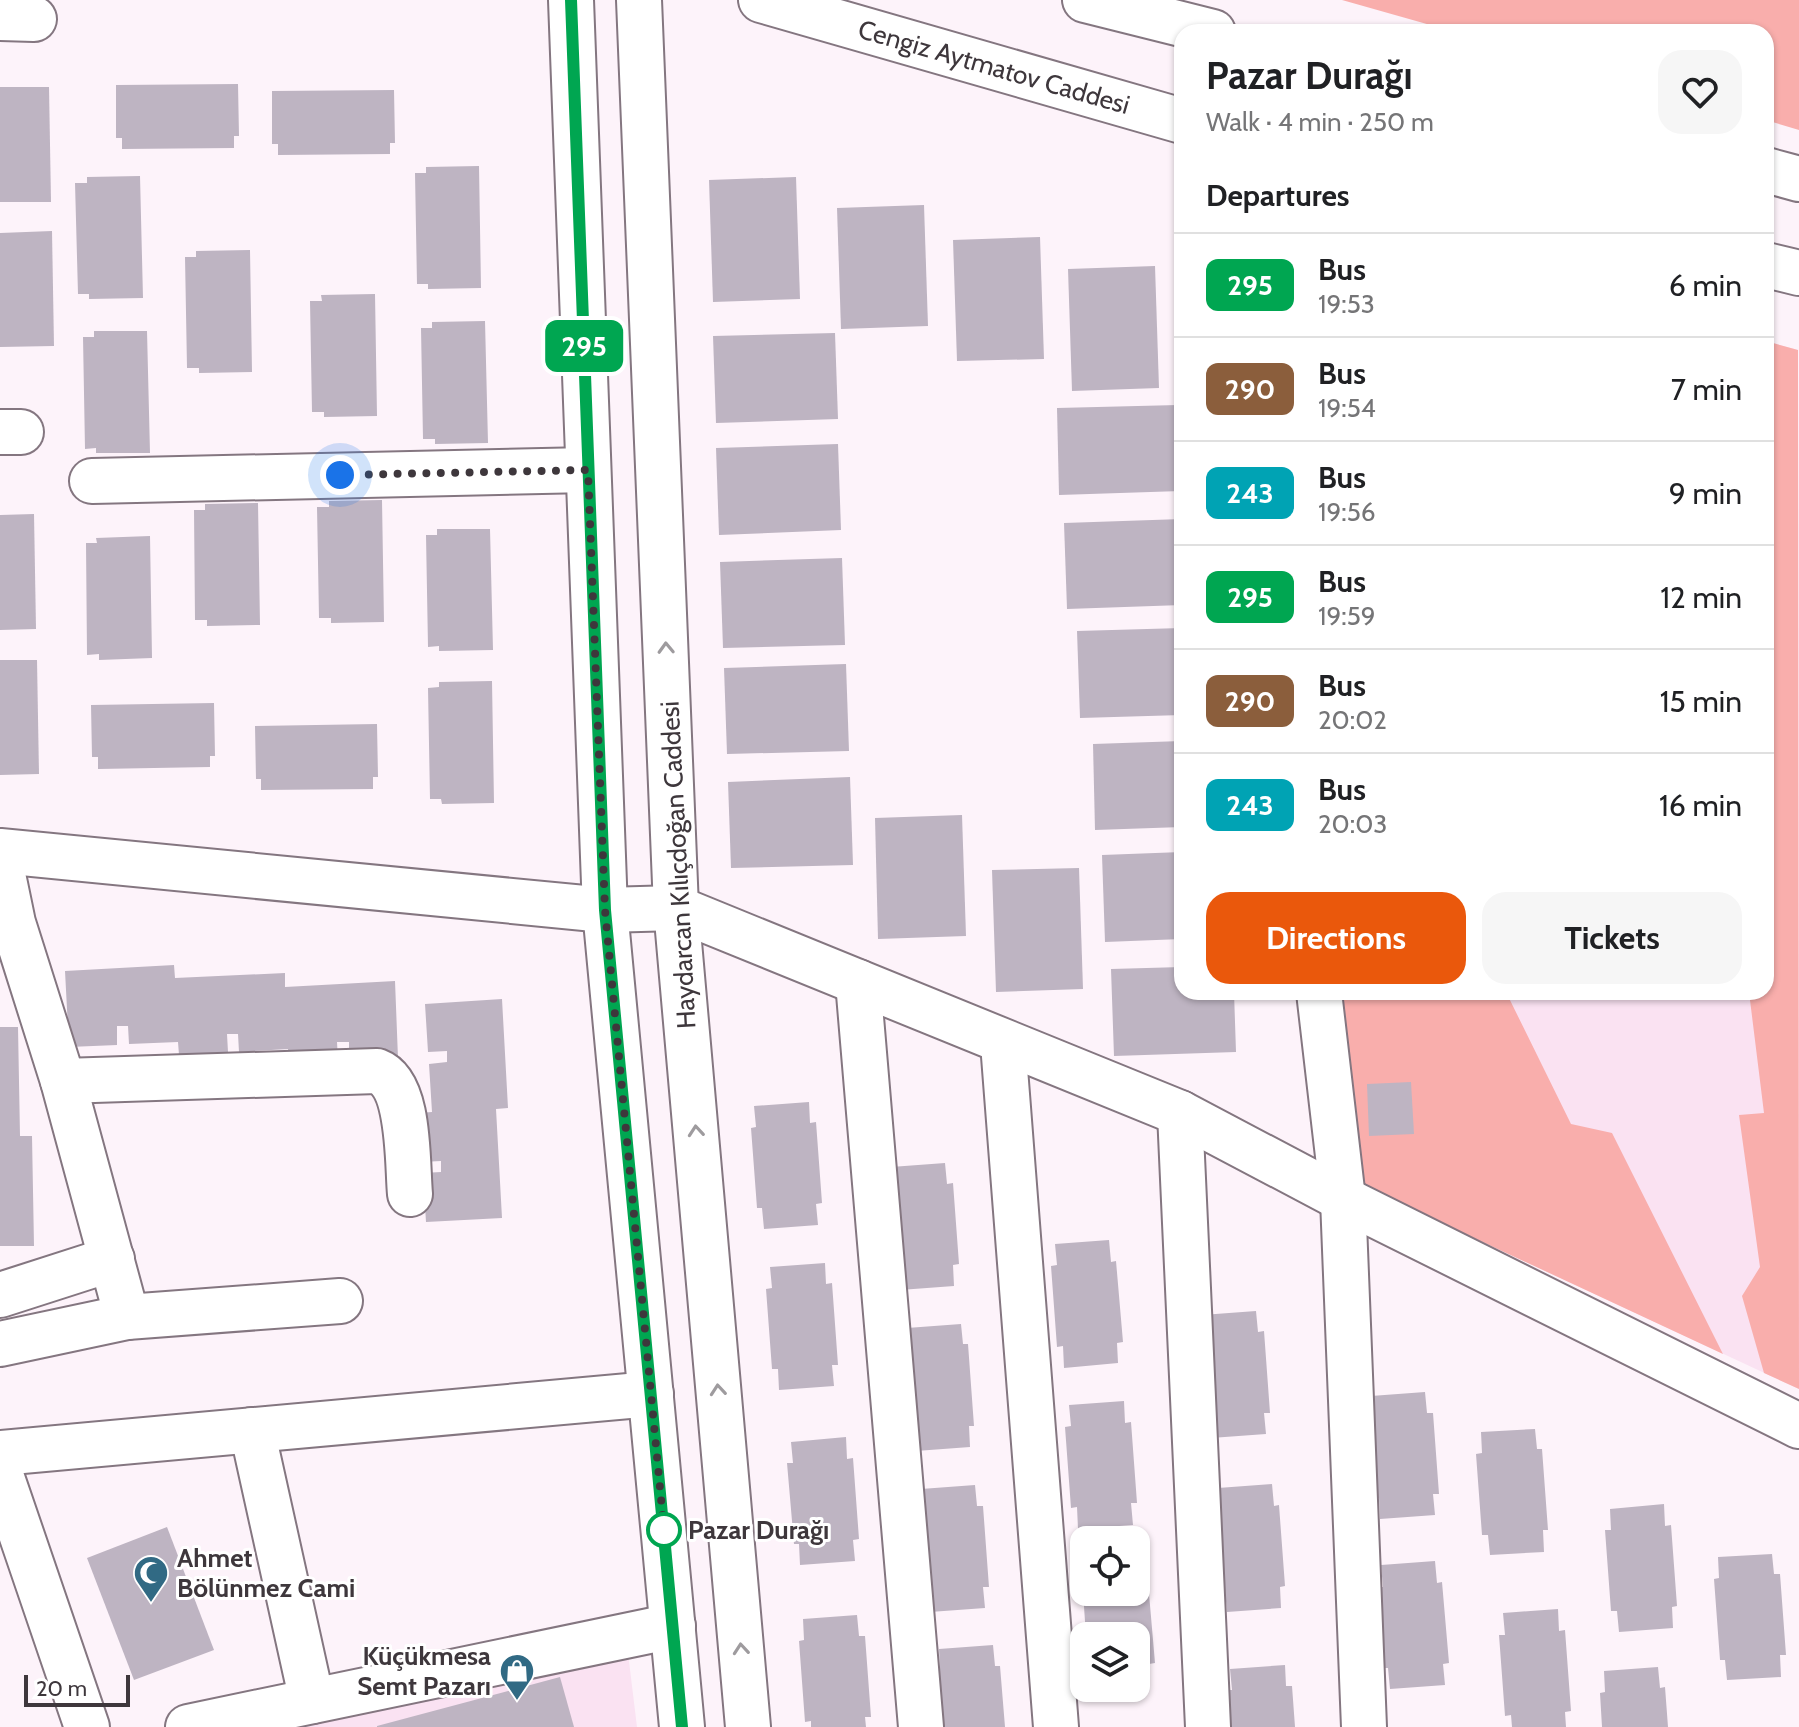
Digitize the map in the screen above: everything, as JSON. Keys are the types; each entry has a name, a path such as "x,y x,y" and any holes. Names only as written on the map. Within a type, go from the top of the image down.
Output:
{"street":[{"path":"571,0 605,910 682,1727"},
{"name":"Haydarcan Kılıçdoğan Caddesi","path":"639,0 676,908 748,1727"},
{"name":"Cengiz Aytmatov Caddesi","path":"761,0 1174,119"},
{"path":"1085,0 1181,24"},
{"path":"1774,172 1799,179"},
{"path":"1774,267 1799,273"},
{"path":"92,481 588,470"},
{"path":"0,851 605,910 676,908 1180,1113 1343,1199 1799,1426"},
{"path":"0,860 6,924 63,1081 127,1317"},
{"path":"858,982 921,1727"},
{"path":"1320,1000 1343,1199 1364,1727"},
{"path":"1003,1043 1056,1727"},
{"path":"63,1081 377,1071 391,1080 401,1097 410,1194"},
{"path":"1180,1113 1208,1727"},
{"path":"0,1295 112,1259"},
{"path":"0,1344 127,1317 340,1301"},
{"path":"0,1453 651,1394"},
{"path":"252,1430 312,1701"},
{"path":"0,1472 87,1727"},
{"path":"188,1727 673,1626"}],"shaded area":[{"path":"1342,0 1799,0 1799,130 1774,122 1774,24 1427,24"},
{"path":"1774,343 1798,350 1799,1389 1337,1174 1321,1000 1774,1000"},
{"path":"1774,343 1798,350 1799,1389 1764,1373 1742,1296 1760,1267 1739,1115 1764,1113 1750,1000 1774,1000"},
{"path":"1321,1000 1510,1000 1571,1124 1612,1133 1723,1354 1337,1174"},
{"path":"628,1653 637,1727 288,1727"}],"building":[{"path":"238,84 239,136 234,136 234,148 122,149 122,138 116,138 116,85"},
{"path":"0,87 49,87 51,202 0,202"},
{"path":"394,90 395,143 390,143 390,154 278,155 278,144 272,144 272,91"},
{"path":"479,166 481,288 428,289 428,284 417,284 415,173 426,173 426,167"},
{"path":"140,176 143,298 89,299 89,294 78,294 75,183 87,183 87,177"},
{"path":"796,177 800,299 713,302 709,180"},
{"path":"924,205 928,326 841,329 837,208"},
{"path":"52,231 54,346 0,347 0,233"},
{"path":"1040,237 1044,359 957,361 953,240"},
{"path":"250,250 252,372 199,373 199,368 187,368 185,257 196,257 196,251"},
{"path":"1155,266 1159,388 1072,391 1068,269"},
{"path":"375,294 377,416 324,417 324,412 312,412 310,301 322,301 321,295"},
{"path":"485,321 488,443 435,444 435,439 423,439 421,328 432,328 432,322"},
{"path":"94,331 147,331 150,453 96,453 96,448 85,449 83,337 94,337"},
{"path":"835,333 838,419 716,423 713,336"},
{"path":"1174,405 1174,491 1059,495 1057,408"},
{"path":"838,444 841,530 719,535 716,448"},
{"path":"382,500 384,622 331,623 331,618 319,618 317,507 329,507 329,501"},
{"path":"258,503 260,625 207,626 207,620 195,620 194,510 205,510 205,504"},
{"path":"34,514 36,629 0,630 0,515"},
{"path":"1174,519 1174,605 1067,609 1064,523"},
{"path":"437,529 490,529 493,650 439,651 439,646 428,647 426,535 437,535"},
{"path":"150,536 152,658 99,660 99,654 87,655 86,543 97,543 96,538"},
{"path":"842,558 845,645 723,648 720,562"},
{"path":"1174,628 1174,715 1080,718 1077,631"},
{"path":"0,660 37,660 39,774 0,775"},
{"path":"846,664 849,751 727,754 724,668"},
{"path":"492,681 494,803 442,804 441,799 430,799 428,688 439,687 439,682"},
{"path":"214,703 215,756 210,756 210,767 98,769 98,757 92,757 91,705"},
{"path":"377,724 378,777 373,777 373,789 261,790 261,779 256,779 255,726"},
{"path":"1174,741 1174,827 1095,830 1093,744"},
{"path":"850,777 853,865 731,868 728,782"},
{"path":"962,815 966,936 878,939 875,818"},
{"path":"1174,852 1174,939 1105,942 1102,855"},
{"path":"1079,868 1083,989 996,992 992,870"},
{"path":"174,965 175,978 285,973 285,987 395,981 398,1058 349,1060 349,1042 337,1042 338,1061 289,1063 288,1049 239,1052 238,1034 227,1034 228,1052 179,1055 178,1042 129,1044 128,1026 117,1026 117,1045 69,1047 65,971"},
{"path":"1174,967 1174,1000 1234,1000 1236,1052 1114,1056 1111,969"},
{"path":"502,999 508,1108 496,1109 502,1218 426,1222 423,1173 441,1172 441,1161 422,1162 419,1113 432,1112 429,1064 447,1062 447,1051 428,1052 425,1004"},
{"path":"0,1027 18,1027 20,1136 32,1136 34,1246 0,1246"},
{"path":"1411,1082 1414,1134 1369,1136 1367,1084"},
{"path":"809,1102 810,1123 816,1122 822,1203 816,1204 818,1225 764,1229 762,1208 757,1208 751,1128 756,1127 754,1106"},
{"path":"945,1163 947,1184 953,1183 959,1264 953,1265 954,1286 900,1290 891,1167"},
{"path":"1109,1240 1111,1262 1116,1261 1123,1342 1117,1343 1118,1363 1064,1368 1063,1346 1057,1347 1051,1266 1057,1265 1055,1244"},
{"path":"825,1263 826,1284 832,1283 838,1365 832,1365 834,1386 779,1390 778,1369 772,1369 766,1289 772,1288 770,1267"},
{"path":"1256,1311 1258,1332 1264,1331 1270,1413 1264,1413 1266,1434 1211,1438 1202,1315"},
{"path":"961,1324 963,1344 968,1344 974,1426 969,1426 970,1447 916,1451 907,1328"},
{"path":"1425,1392 1427,1413 1433,1413 1439,1494 1433,1494 1435,1515 1380,1519 1379,1498 1373,1498 1371,1396"},
{"path":"1124,1401 1125,1423 1131,1422 1137,1503 1131,1503 1133,1525 1078,1526 1077,1507 1071,1508 1065,1427 1071,1426 1069,1405"},
{"path":"1535,1429 1537,1449 1542,1449 1548,1530 1543,1530 1544,1552 1490,1555 1488,1535 1482,1535 1476,1454 1482,1453 1481,1432"},
{"path":"846,1437 847,1459 853,1458 859,1539 853,1540 855,1561 800,1565 799,1544 794,1544 787,1463 793,1463 791,1442"},
{"path":"1272,1484 1274,1506 1279,1505 1285,1586 1280,1587 1281,1608 1227,1612 1225,1590 1219,1591 1218,1488"},
{"path":"975,1485 977,1506 983,1506 989,1587 983,1587 985,1608 930,1612 921,1489"},
{"path":"1664,1504 1665,1526 1671,1525 1677,1606 1672,1607 1673,1628 1619,1632 1617,1611 1611,1611 1605,1530 1611,1530 1610,1509"},
{"name":"Ahmet Bölünmez Cami","path":"167,1527 214,1650 134,1680 87,1558"},
{"path":"1772,1554 1774,1574 1780,1574 1786,1655 1780,1655 1781,1677 1727,1680 1725,1660 1720,1660 1714,1579 1719,1578 1718,1557"},
{"path":"1435,1561 1437,1583 1442,1582 1449,1663 1443,1664 1445,1685 1390,1689 1388,1668 1383,1668 1377,1587 1383,1587 1381,1565"},
{"path":"1150,1605 1155,1663 1150,1664 1150,1622 1085,1622 1084,1606"},
{"path":"1558,1609 1559,1631 1565,1630 1571,1711 1565,1712 1566,1727 1512,1727 1511,1715 1505,1716 1499,1635 1505,1635 1503,1613"},
{"path":"857,1615 859,1636 865,1636 871,1717 865,1717 866,1727 811,1727 811,1721 805,1722 799,1641 804,1640 803,1619"},
{"path":"993,1645 995,1666 1000,1666 1005,1727 939,1727 934,1670 940,1670 939,1649"},
{"path":"1285,1665 1286,1686 1292,1686 1295,1727 1229,1727 1226,1690 1232,1690 1230,1669"},
{"path":"1658,1667 1660,1688 1665,1687 1668,1727 1602,1727 1600,1693 1605,1692 1604,1671"},
{"name":"Küçükmesa Semt Pazarı","path":"560,1677 574,1727 377,1727 377,1726"}],"bus line":[{"name":"295","path":"571,0 605,910 682,1727"}],"place":[{"name":"Pazar Durağı","path":"664,1530"},
{"name":"Ahmet Bölünmez Cami","path":"151,1604"},
{"name":"Küçükmesa Semt Pazarı","path":"517,1702"}],"route":[{"path":"340,475 588,470 605,910 664,1530"}]}
